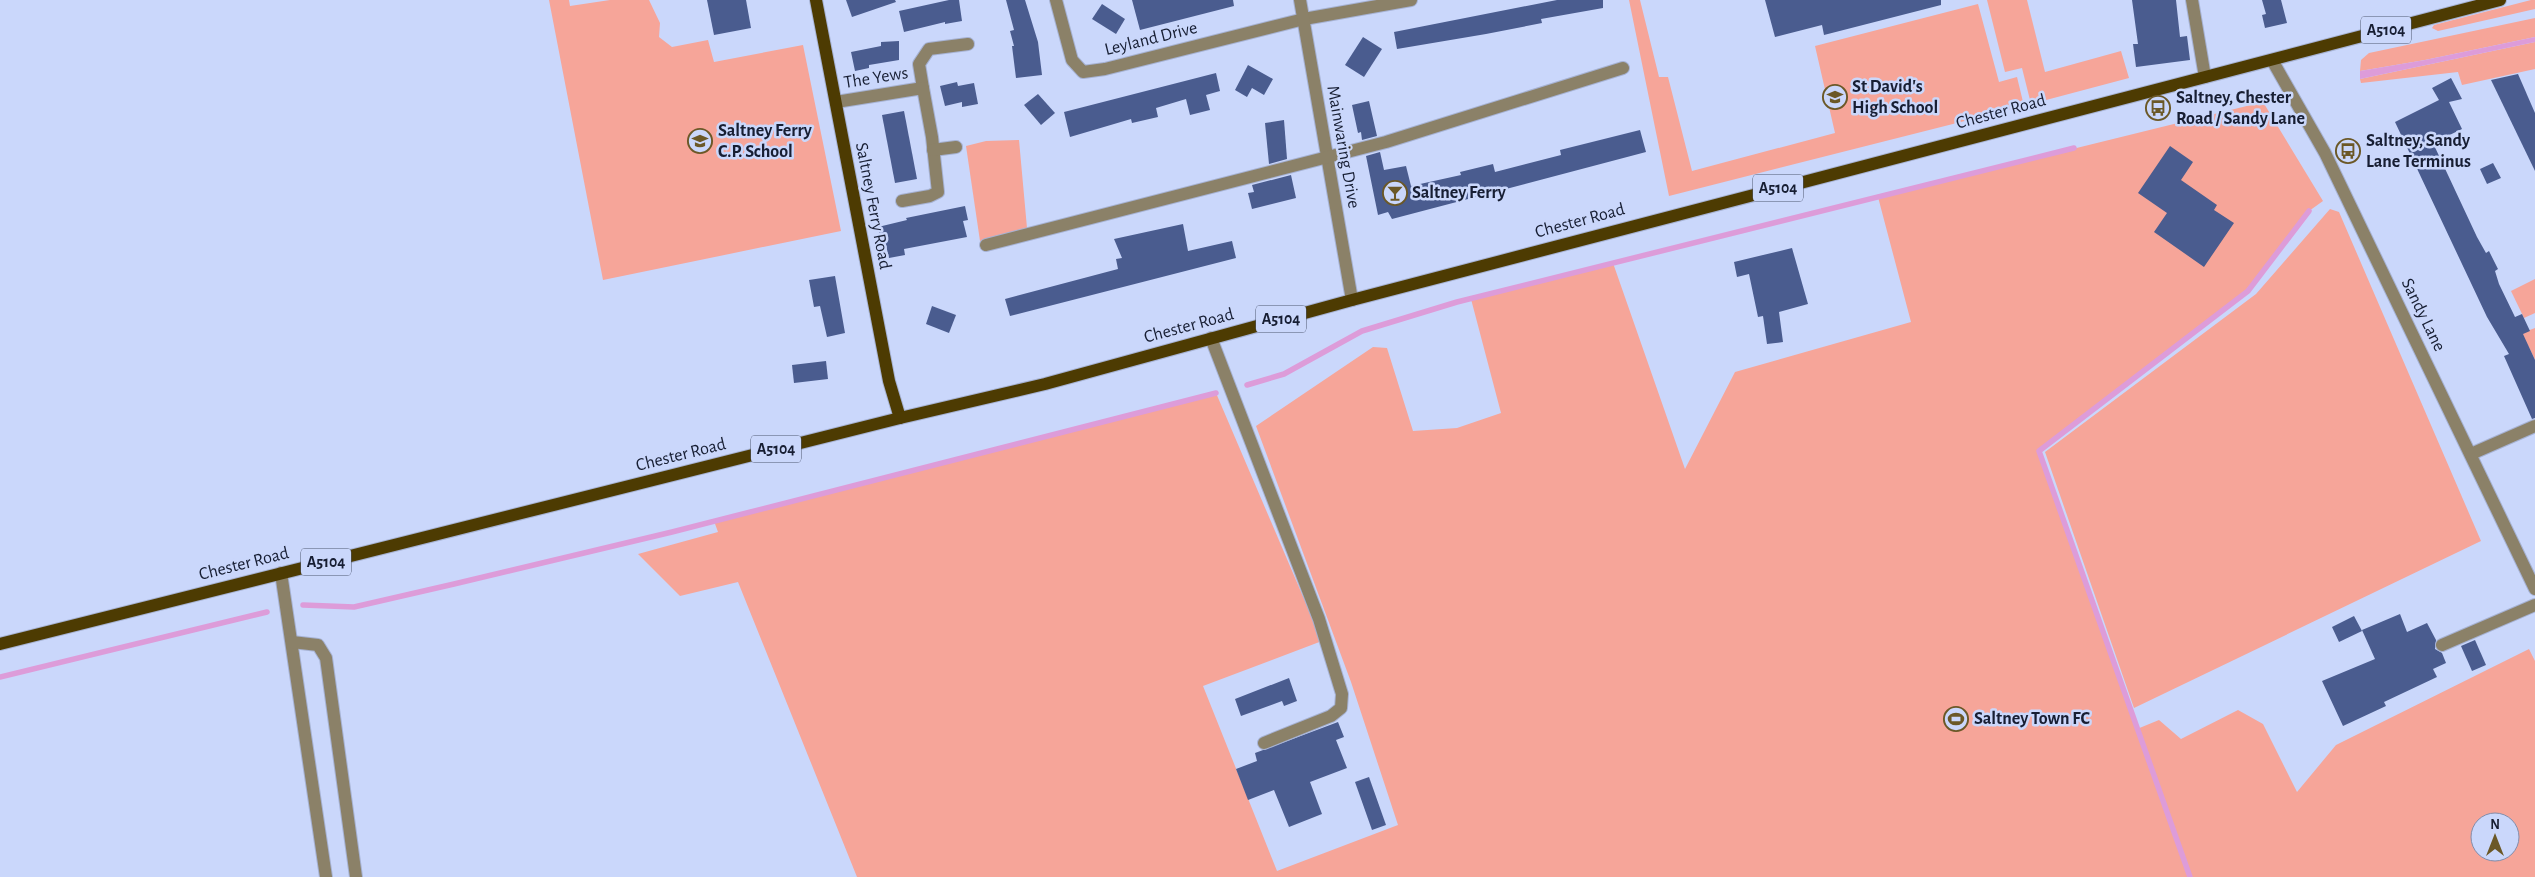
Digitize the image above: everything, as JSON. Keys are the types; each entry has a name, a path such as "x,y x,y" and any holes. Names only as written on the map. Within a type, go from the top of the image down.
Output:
{"main road":[{"name":"Saltney Ferry Road","path":"816,0 889,381 900,418"},
{"name":"Chester Road","path":"0,644 900,418 1045,384 1352,300 2272,60 2478,3 2500,0"}],"street":[{"name":"Leyland Drive","path":"1056,0 1072,60 1083,72 1105,69 1304,19"},
{"name":"Mainwaring Drive","path":"1300,0 1352,300"},
{"path":"1304,19 1411,0"},
{"path":"2192,0 2205,77"},
{"name":"The Yews","path":"902,201 930,196 938,192 920,64 929,49 968,44"},
{"name":"Sandy Lane","path":"2272,60 2326,153 2535,589"},
{"path":"986,244 1328,158 1438,127 1623,68"},
{"name":"The Yews","path":"836,102 923,88"},
{"path":"933,150 956,147"},
{"path":"1210,338 1319,619 1342,694 1340,708 1331,716 1264,743"},
{"path":"2471,454 2535,426"},
{"path":"281,573 326,877"},
{"path":"2442,645 2535,605"},
{"path":"292,642 318,645 326,658 356,877"}],"shaded area":[{"name":"Saltney Ferry C.P. School","path":"549,0 569,0 570,6 610,0 649,0 660,23 659,37 672,47 708,40 714,62 803,45 841,231 603,280"},
{"path":"1629,0 1640,0 1659,77 1668,77 1692,171 1835,133 1815,46 1978,4 1999,82 2017,77 2024,106 1669,196"},
{"path":"1987,0 2027,0 2045,72 2121,51 2129,78 2031,104 2022,68 2005,72"},
{"path":"2535,0 2535,9 2438,31 2432,28 2434,25"},
{"path":"2535,18 2535,37 2425,60 2360,71 2361,60 2369,53"},
{"path":"2535,37 2535,42 2360,79 2360,71 2425,60"},
{"path":"2535,42 2535,69 2462,85 2458,72 2361,83 2360,79"},
{"path":"2263,102 2323,201 2309,211 2248,291 2039,452 2137,729 2159,720 2181,739 2238,710 2263,724 2297,792 2336,745 2529,649 2535,661 2535,877 857,877 738,582 680,596 638,554 718,532 714,521 1216,393 1322,641 1203,686 1277,871 1398,825 1351,682 1256,426 1373,347 1387,348 1413,431 1457,428 1501,413 1471,299 1613,263 1685,469 1735,372 1911,322 1878,197"},
{"path":"1019,140 1027,228 980,241 966,146 986,141"},
{"path":"2330,209 2339,212 2481,541 2134,708 2045,452 2256,294"},
{"path":"2535,279 2535,313 2524,318 2511,291"},
{"path":"2535,328 2535,360 2522,333"}],"building":[{"path":"707,0 746,0 751,28 714,35"},
{"path":"846,0 895,0 896,2 852,17"},
{"path":"949,0 959,0 962,21 945,24 945,22 904,32 899,11"},
{"path":"1006,0 1025,0 1038,42 1042,75 1016,78 1012,46 1014,46 1010,31 1014,30"},
{"path":"1132,0 1233,0 1234,6 1140,30"},
{"path":"1557,0 1603,0 1603,8 1541,19 1542,23 1397,49 1394,32"},
{"path":"1765,0 1941,0 1941,5 1824,35 1822,25 1775,37"},
{"path":"2132,0 2176,0 2180,37 2187,36 2190,60 2136,67 2133,44 2138,44"},
{"path":"2262,0 2281,0 2287,23 2265,28 2262,15 2266,14"},
{"path":"1102,4 1125,19 1116,34 1092,19"},
{"path":"1363,37 1382,49 1364,77 1345,65"},
{"path":"899,41 899,60 869,65 869,68 855,71 851,52 881,46 881,42"},
{"path":"1248,65 1273,79 1264,95 1252,88 1247,97 1235,90"},
{"path":"1216,73 1220,91 1206,95 1210,110 1190,115 1186,99 1156,108 1158,117 1132,123 1131,119 1070,137 1064,112"},
{"path":"2518,74 2535,113 2535,171 2491,80"},
{"path":"2451,78 2462,99 2449,102 2462,129 2433,143 2477,237 2486,253 2489,251 2498,269 2495,271 2499,284 2515,317 2522,314 2530,331 2523,334 2535,360 2535,418 2532,419 2504,356 2509,354 2487,317 2395,122 2439,100 2432,88"},
{"path":"957,82 958,86 974,83 978,104 962,107 962,102 945,106 940,86"},
{"path":"1038,94 1055,113 1041,125 1024,105"},
{"path":"1369,101 1377,136 1362,140 1361,132 1358,133 1352,105"},
{"path":"904,111 917,179 895,183 882,115"},
{"path":"1284,120 1287,159 1269,164 1265,123"},
{"path":"1640,130 1646,152 1392,219 1388,212 1378,215 1366,156 1380,152 1384,170 1406,166 1411,186 1461,175 1460,172 1493,164 1495,172 1561,155 1560,150"},
{"path":"2170,146 2193,162 2181,180 2217,205 2214,210 2234,223 2204,267 2154,232 2167,213 2138,193"},
{"path":"2493,163 2501,178 2487,184 2480,169"},
{"path":"1291,175 1296,198 1252,209 1248,193 1254,192 1252,185"},
{"path":"965,206 968,220 963,221 967,237 904,249 905,255 889,258 885,241 881,242 878,227 907,220 906,218"},
{"path":"1183,224 1188,251 1232,241 1236,258 1010,316 1005,299 1118,269 1116,259 1122,258 1114,239"},
{"path":"1792,248 1808,304 1779,312 1783,342 1767,344 1763,316 1758,317 1749,274 1737,277 1734,262"},
{"path":"835,276 845,333 827,337 820,306 814,307 809,280"},
{"path":"932,306 956,315 949,333 926,324"},
{"path":"826,361 828,379 794,383 792,365"},
{"path":"2400,614 2407,632 2427,623 2436,640 2435,649 2442,653 2446,663 2433,669 2437,677 2384,702 2386,706 2343,726 2322,681 2375,659 2362,630"},
{"path":"2354,616 2362,631 2339,642 2332,627"},
{"path":"2475,640 2486,665 2472,671 2461,646"},
{"path":"1289,678 1297,701 1284,706 1282,701 1241,716 1235,699"},
{"path":"1338,722 1344,737 1336,740 1347,768 1310,782 1322,814 1289,827 1274,790 1248,800 1236,769 1257,761 1255,753"},
{"path":"1369,777 1386,825 1372,830 1355,782"}],"waterway":[{"path":"1247,385 1284,374 1362,331 1457,302 2074,148"},
{"path":"2190,877 2039,451 2248,291 2309,211"},
{"path":"303,605 354,607 454,584 672,532 1216,393"},
{"path":"0,677 267,612"}],"place":[{"name":"St David's High School","path":"1835,97"},
{"name":"Saltney, Chester Road / Sandy Lane","path":"2158,108"},
{"name":"Saltney Ferry C.P. School","path":"700,141"},
{"name":"Saltney, Sandy Lane Terminus","path":"2348,151"},
{"name":"Saltney Ferry","path":"1395,193"},
{"name":"Saltney Town FC","path":"1956,719"}]}
